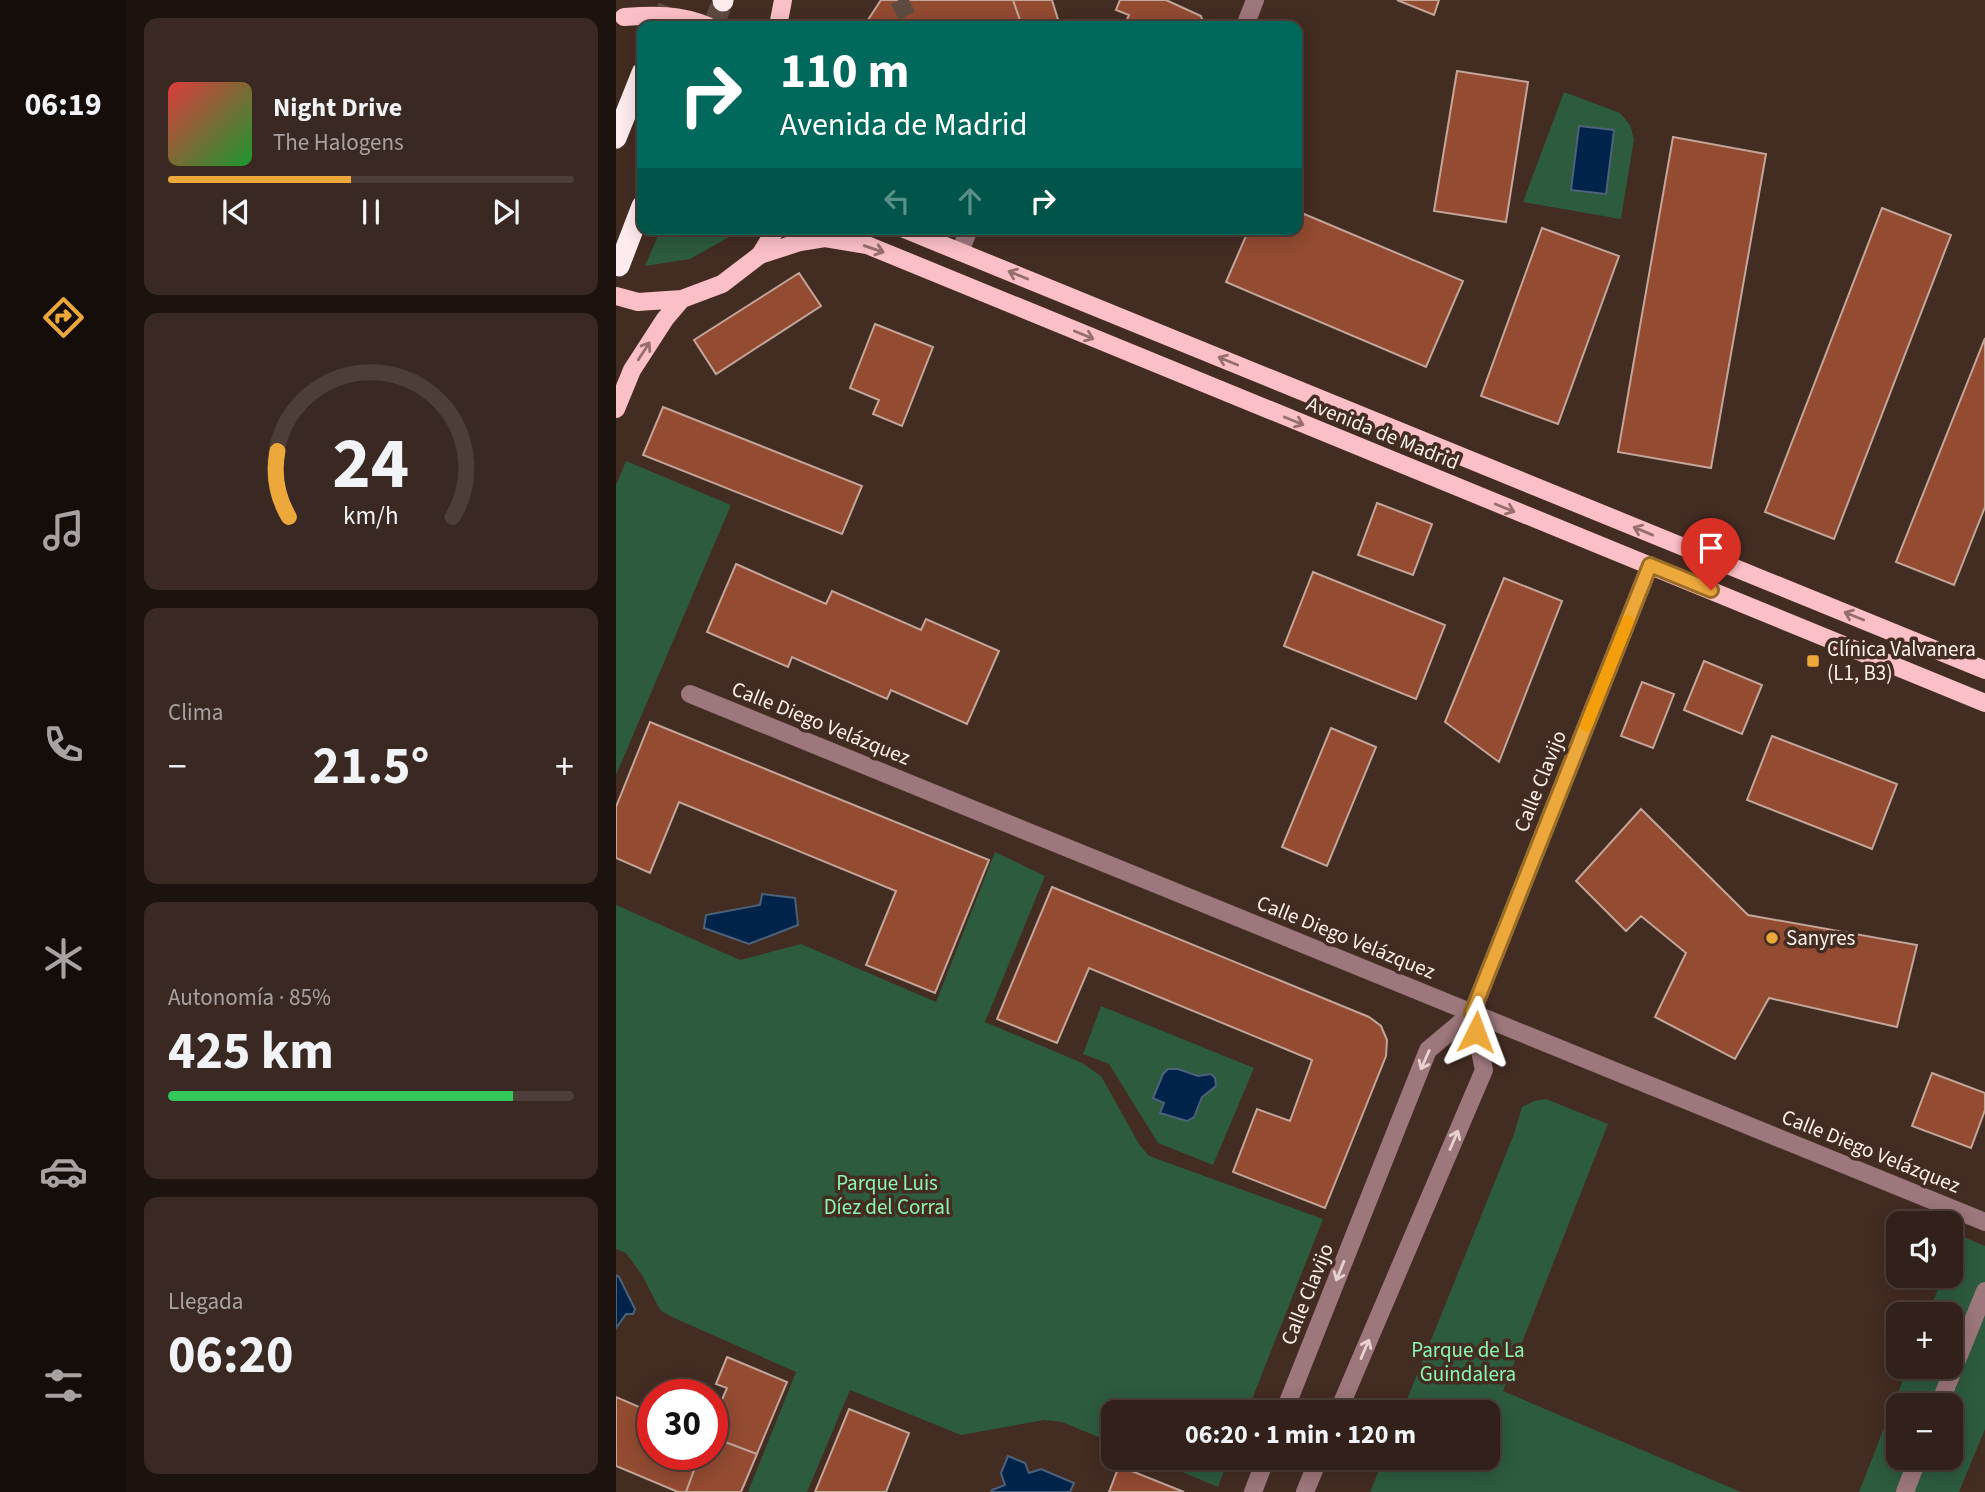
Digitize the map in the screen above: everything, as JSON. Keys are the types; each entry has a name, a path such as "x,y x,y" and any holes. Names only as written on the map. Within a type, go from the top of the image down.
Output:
{"highway":[{"path":"616,138 637,86"},
{"path":"619,266 637,219"}],"main road":[{"path":"779,21 783,0"},
{"path":"620,19 659,14 697,21"},
{"path":"616,296 638,302 682,299 722,285 760,255 772,235"},
{"name":"Avenida de Madrid","path":"919,235 1985,670"},
{"name":"Avenida de Madrid","path":"760,255 800,242 825,238 867,245 1985,703"},
{"path":"616,409 632,370 665,319 682,299"}],"street":[{"path":"1247,21 1255,0"},
{"path":"960,251 967,235"},
{"name":"Calle Clavijo","path":"1289,1400 1428,1050 1472,1013 1650,565"},
{"name":"Calle Diego Velázquez","path":"690,694 1985,1222"},
{"path":"1343,1400 1484,1070 1472,1013"},
{"path":"1944,1393 1985,1291"},
{"path":"1253,1492 1261,1470"},
{"path":"1305,1492 1314,1470"},
{"path":"1905,1492 1913,1470"}],"green space":[{"path":"1564,92 1620,113 1630,125 1634,139 1621,219 1523,202"},
{"path":"658,235 730,235 690,259 645,266"},
{"path":"626,461 731,505 616,775 616,485"},
{"name":"Parque Luis Díez del Corral","path":"995,852 1045,876 985,1022 1082,1063 1101,1076 1139,1144 1149,1156 1323,1219 1252,1400 1101,1400 1101,1438 1062,1422 1044,1420 961,1435 850,1390 807,1492 748,1492 796,1372 660,1310 642,1275 626,1253 616,1249 616,905 740,960 801,944 936,1002"},
{"path":"1101,1006 1254,1068 1213,1165 1158,1143 1109,1064 1083,1054"},
{"name":"Parque de La Guindalera","path":"1546,1099 1608,1124 1503,1391 1741,1492 1370,1492 1379,1470 1500,1470 1500,1400 1407,1400 1514,1134 1522,1107"},
{"path":"1963,1237 1985,1246 1985,1429 1959,1492 1859,1492 1886,1423 1886,1470 1963,1470 1963,1393 1898,1393 1903,1379 1963,1379 1963,1302 1933,1302 1938,1288 1963,1288"},
{"path":"1178,1470 1224,1470 1218,1487"}],"water":[{"path":"1579,126 1614,130 1606,194 1571,190"},
{"path":"762,894 795,898 798,925 749,944 704,928 706,915 760,905"},
{"path":"1168,1069 1178,1069 1198,1076 1211,1074 1215,1078 1216,1086 1202,1097 1194,1117 1187,1121 1160,1113 1164,1103 1153,1098 1163,1074"},
{"path":"616,1275 635,1309 633,1314 626,1314 616,1328"},
{"path":"1008,1456 1025,1463 1029,1473 1041,1469 1074,1483 1070,1492 991,1492 1005,1485 1001,1473"}],"building":[{"path":"881,0 1013,0 1020,21 867,21"},
{"path":"1013,0 1052,0 1058,21 1020,21"},
{"path":"1120,0 1166,0 1201,16 1202,21 1126,21 1129,15 1116,10"},
{"path":"1397,0 1439,0 1434,15"},
{"path":"1457,71 1528,82 1506,222 1434,211"},
{"path":"1673,137 1766,154 1711,468 1618,452"},
{"path":"1882,208 1951,235 1834,539 1765,512"},
{"path":"1302,213 1463,281 1426,367 1226,282 1246,235 1302,235"},
{"path":"1542,228 1619,256 1558,424 1481,396"},
{"path":"799,273 821,306 716,374 694,340"},
{"path":"875,324 933,347 902,426 873,414 879,400 850,388"},
{"path":"1985,338 1985,507 1954,585 1896,562"},
{"path":"663,407 862,486 842,534 643,455"},
{"path":"1377,503 1432,524 1413,575 1358,555"},
{"path":"736,564 826,604 832,591 921,630 926,619 999,651 967,724 891,690 887,699 792,657 788,667 707,632"},
{"path":"1313,572 1445,625 1416,699 1284,646"},
{"path":"1504,578 1562,601 1499,762 1445,722"},
{"path":"1704,661 1762,685 1742,734 1684,710"},
{"path":"1642,682 1674,694 1653,748 1621,736"},
{"path":"650,722 989,860 935,993 866,965 896,891 679,802 650,873 616,858 616,807"},
{"path":"1331,728 1376,747 1327,866 1282,847"},
{"path":"1772,736 1897,784 1872,849 1747,800"},
{"name":"Sanyres","path":"1641,809 1748,915 1917,945 1897,1027 1769,998 1735,1059 1655,1017 1686,953 1641,916 1626,931 1576,881"},
{"path":"1052,887 1369,1017 1381,1026 1387,1040 1386,1056 1325,1208 1233,1172 1257,1109 1290,1121 1312,1060 1089,968 1057,1043 997,1019"},
{"path":"1932,1073 1985,1093 1985,1110 1971,1148 1912,1126"},
{"path":"727,1357 787,1382 741,1492 678,1492 616,1466 616,1397 637,1406 637,1470 728,1470 728,1379 718,1379"},
{"path":"849,1409 909,1433 886,1492 815,1492"},
{"path":"728,1443 757,1454 741,1492 686,1492 694,1470 728,1470"},
{"path":"1117,1470 1129,1470 1184,1492 1109,1492"}],"tunnel":[{"path":"663,21 671,0"},
{"path":"899,0 910,21"},
{"path":"715,21 723,1"}],"slow traffic":[{"path":"1586,726 1628,621"}],"place":[{"name":"Clínica Valvanera (L1, B3)","path":"1813,661"},
{"name":"Sanyres","path":"1772,938"}],"route":[{"path":"1476,1032 1472,1013 1650,565 1711,590"}]}
